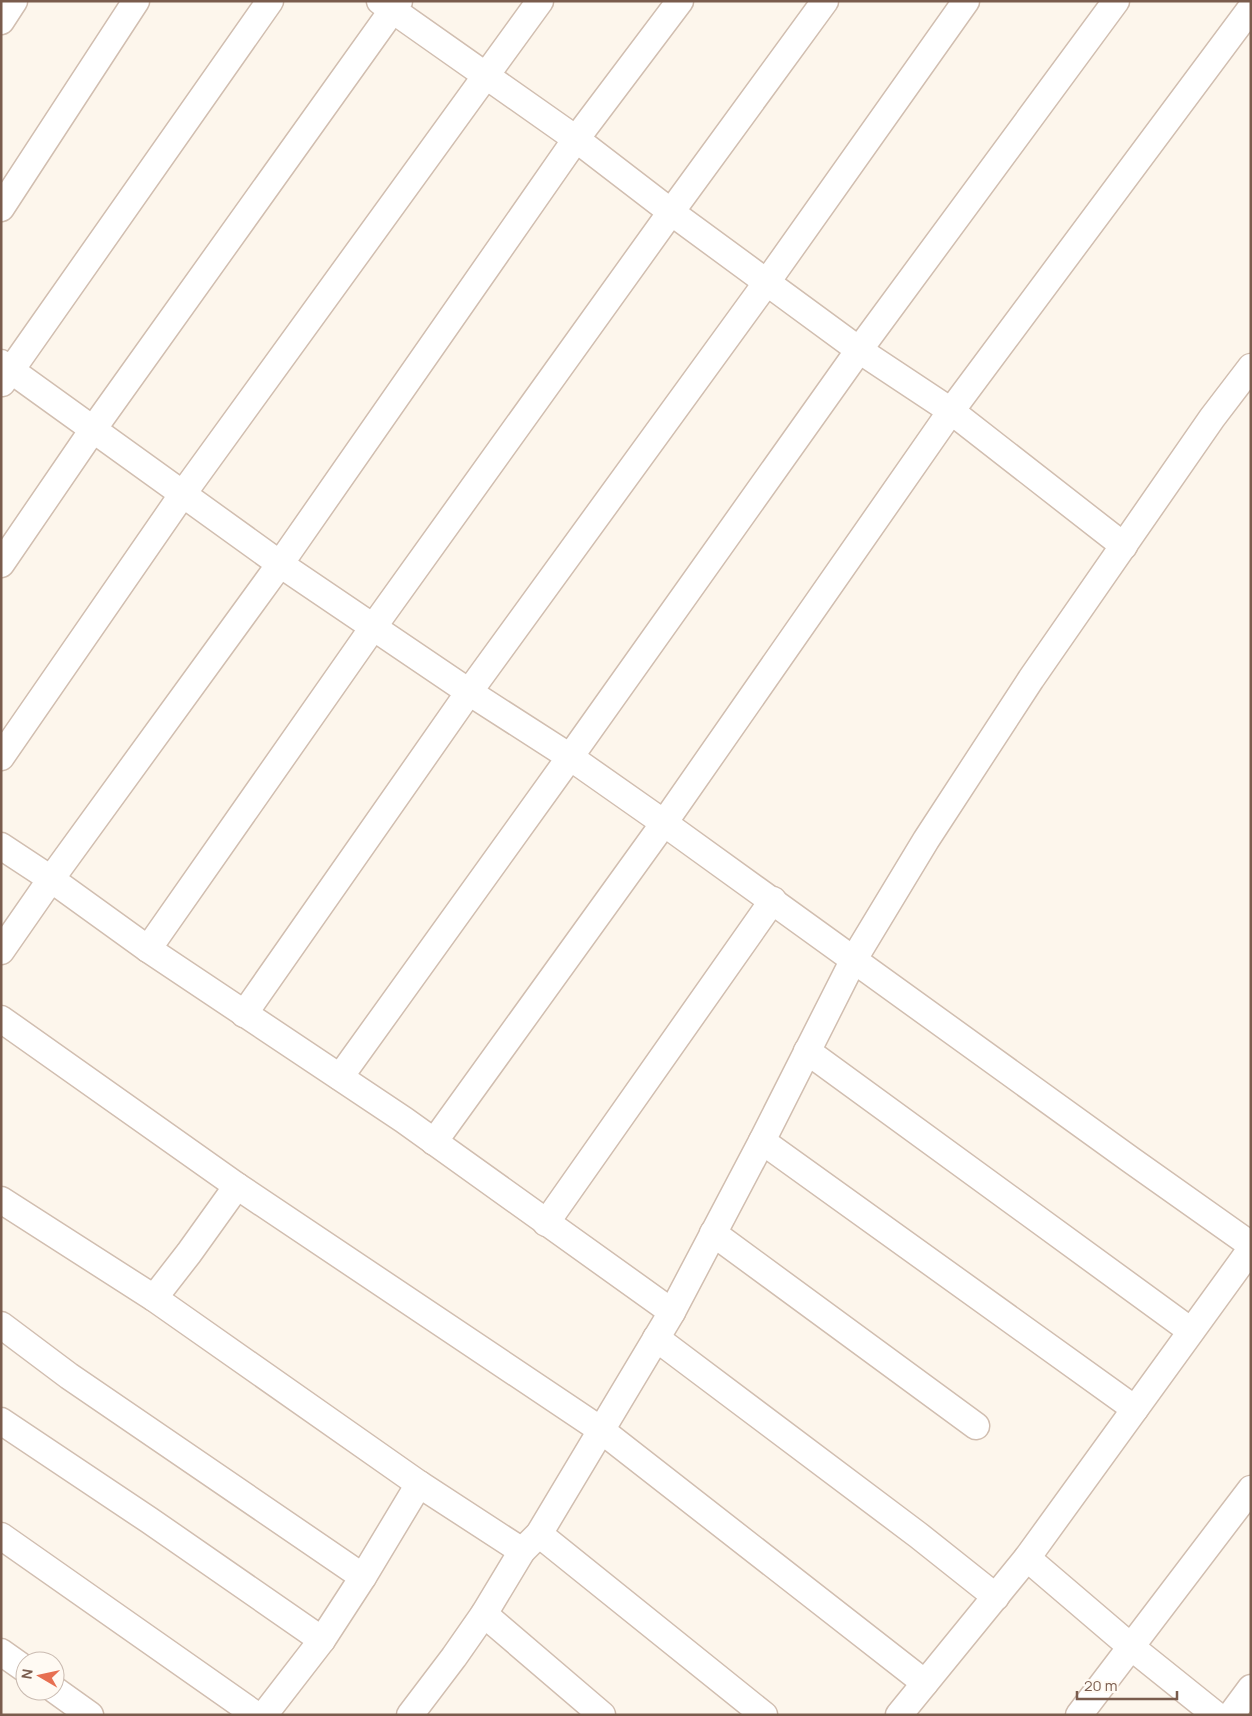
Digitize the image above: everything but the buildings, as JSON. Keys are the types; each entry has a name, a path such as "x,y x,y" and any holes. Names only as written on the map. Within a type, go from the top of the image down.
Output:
{"street":[{"path":"1,21 14,1"},
{"path":"1,208 136,1"},
{"path":"270,1 5,372 94,428 182,495 280,564 664,822 1251,1247 1027,1558 899,1715"},
{"path":"1,757 182,495 540,1"},
{"path":"1,951 51,879 280,564 576,139 680,1"},
{"path":"148,949 374,626 825,1"},
{"path":"244,1014 469,692 767,282 966,1"},
{"path":"340,1077 570,758 859,350 1116,1"},
{"path":"1,564 390,4 485,76 576,139 671,212 859,350 951,412 1124,546"},
{"path":"434,1142 664,822 951,412 1251,8"},
{"path":"410,1715 454,1657 531,1543 672,1312 762,1142 854,959 931,832 1031,679 1212,418 1251,367"},
{"path":"1,846 51,879 148,949 404,1120 672,1312"},
{"path":"546,1223 773,900"},
{"path":"1,1019 237,1186 601,1430 925,1683"},
{"path":"807,1051 1191,1331"},
{"path":"762,1142 1135,1409"},
{"path":"154,1298 237,1186"},
{"path":"1,1200 154,1298 419,1484 531,1543 764,1715"},
{"path":"713,1233 976,1426"},
{"path":"1,1325 78,1381 363,1577"},
{"path":"656,1338 918,1535 996,1597"},
{"path":"1,1421 149,1520 322,1640"},
{"path":"264,1715 322,1640 363,1577 419,1484"},
{"path":"1079,1715 1251,1489"},
{"path":"1,1536 256,1715"},
{"path":"1027,1558 1130,1646 1216,1715"},
{"path":"484,1614 602,1715"},
{"path":"1,1652 15,1662"},
{"path":"1231,1715 1251,1688"},
{"path":"65,1697 90,1715"}]}
